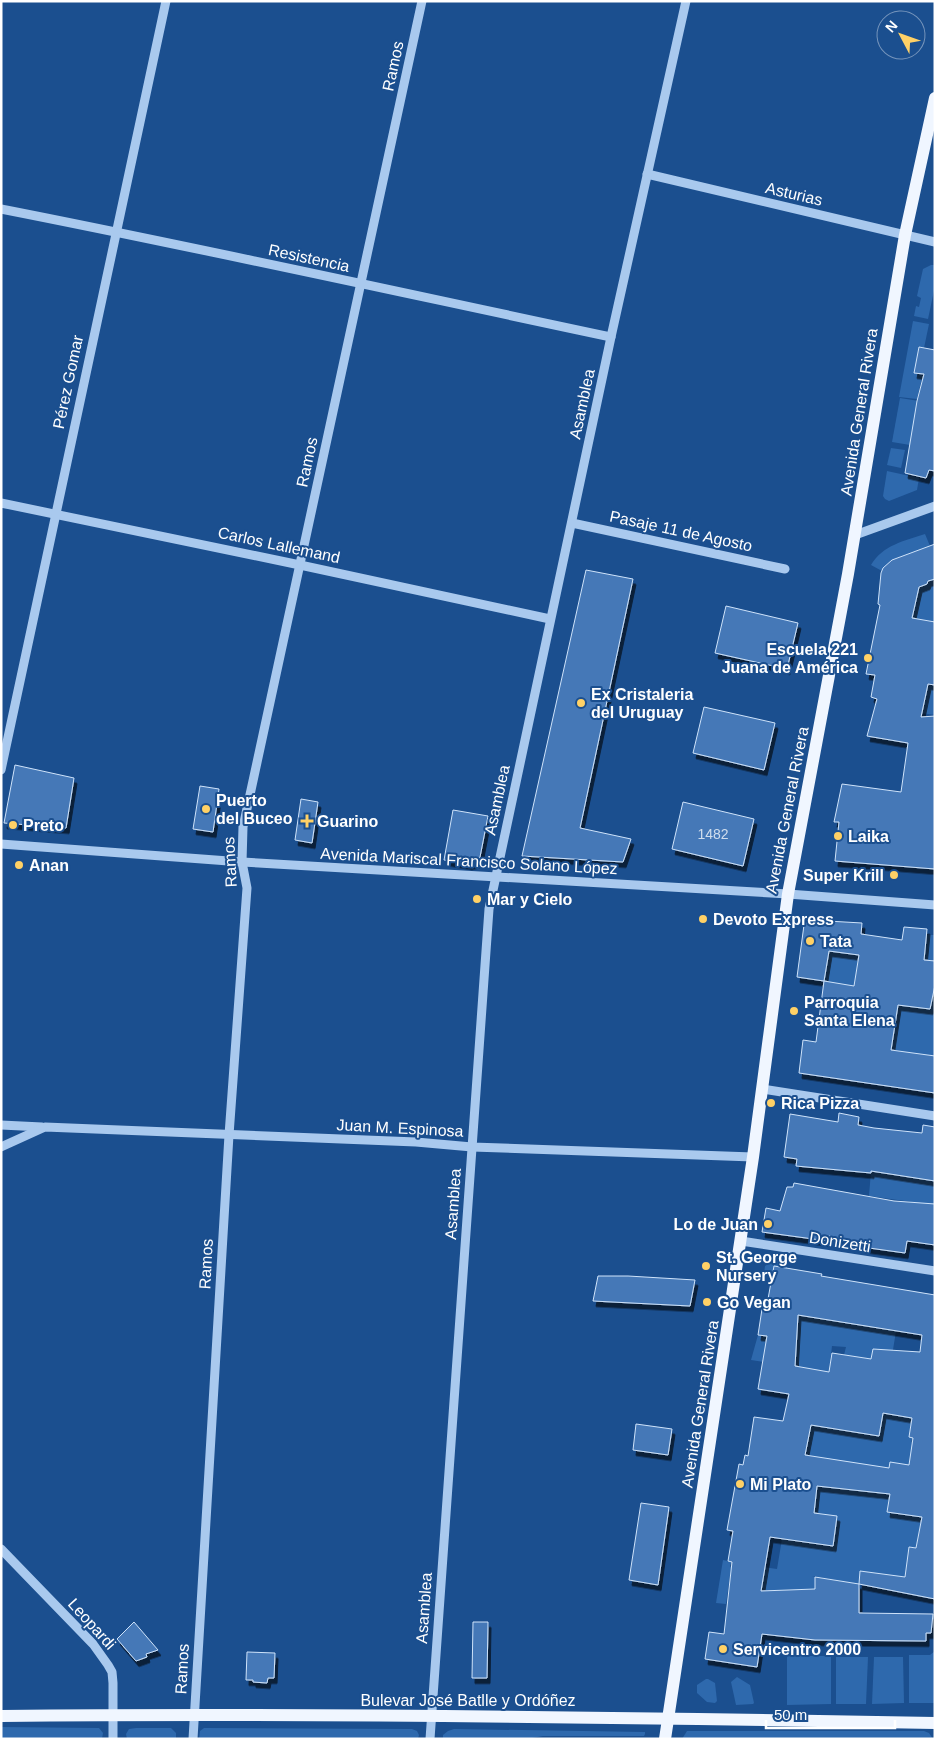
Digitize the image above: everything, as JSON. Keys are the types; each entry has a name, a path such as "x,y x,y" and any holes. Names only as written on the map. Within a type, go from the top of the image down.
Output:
{"main road":[{"name":"Avenida General Rivera","path":"665,1739 741,1241 788,894 855,535 905,235 935,98"},
{"name":"Bulevar José Batlle y Ordóñez","path":"1,1716 669,1717 935,1723"}],"street":[{"name":"Pérez Gomar","path":"1,770 166,1"},
{"name":"Ramos","path":"193,1739 229,1135 247,888 242,862 243,827 422,1"},
{"name":"Asamblea","path":"430,1739 489,909 611,337 686,1"},
{"name":"Asturias","path":"647,174 935,242"},
{"name":"Resistencia","path":"1,209 116,231 361,285 611,337"},
{"name":"Carlos Lallemand","path":"1,503 550,619"},
{"path":"855,535 935,506"},
{"name":"Pasaje 11 de Agosto","path":"572,523 785,569"},
{"name":"Avenida Mariscal Francisco Solano López","path":"1,844 242,862 788,894 935,905"},
{"path":"762,1089 935,1116"},
{"name":"Juan M. Espinosa","path":"1,1125 753,1158"},
{"name":"Juan M. Espinosa","path":"1,1147 45,1127"},
{"name":"Donizetti","path":"741,1241 935,1271"},
{"name":"Leopardi","path":"1,1549 102,1656 112,1672 113,1739"}],"shaded area":[{"path":"935,265 935,286 928,319 914,316 916,306 919,307 921,298 917,296 923,269"},
{"path":"913,321 929,324 924,348 919,347 915,372 923,374 917,399 899,397"},
{"path":"900,398 919,401 910,445 892,442"},
{"path":"891,448 905,450 901,468 887,465"},
{"path":"887,471 919,478 917,490 889,501 885,499 883,496"},
{"path":"925,534 930,546 892,560 882,571 871,565 888,548"},
{"path":"935,579 935,622 912,618 916,603 910,601 913,589"},
{"path":"928,685 935,686 935,715 901,710 924,704"},
{"path":"927,935 935,935 935,961 924,960"},
{"path":"829,951 859,955 854,986 824,981"},
{"path":"934,985 935,1056 891,1050 898,1006 871,988 917,1007 930,1009"},
{"path":"935,1161 935,1211 912,1202 869,1196 871,1171"},
{"path":"775,1260 787,1262 787,1268 774,1266 772,1276 764,1274 765,1266"},
{"path":"798,1315 896,1331 892,1356 867,1378 862,1377 865,1358 844,1355 846,1347 832,1346 829,1372 751,1360 758,1335 796,1340"},
{"path":"888,1382 912,1418 909,1437 913,1438 929,1474 890,1462 887,1480 892,1481 887,1512 922,1517 916,1548 909,1547 905,1577 860,1571 859,1584 812,1576 815,1577 815,1589 778,1590 756,1593 763,1567 777,1569 782,1539 833,1546 837,1517 814,1513 816,1501 811,1500 813,1485 872,1492 805,1455 811,1425 879,1436"},
{"path":"723,1560 732,1562 726,1604 716,1603"},
{"path":"935,1651 935,1703 909,1703 909,1655 930,1655"},
{"path":"787,1656 831,1656 831,1704 787,1705"},
{"path":"836,1657 868,1657 866,1704 836,1704"},
{"path":"874,1657 903,1657 904,1703 872,1704"},
{"path":"737,1677 750,1685 753,1704 736,1705 731,1682"},
{"path":"706,1679 715,1683 717,1701 715,1703 707,1702 697,1693 697,1685"},
{"path":"1,1727 99,1728 103,1733 102,1739 1,1739"},
{"path":"171,1728 176,1733 176,1739 127,1739 126,1734 129,1729"},
{"path":"204,1728 412,1729 417,1731 419,1735 418,1739 199,1739 200,1731"},
{"path":"454,1729 645,1732 645,1734 644,1736 543,1736 527,1739 443,1739 443,1735"},
{"path":"687,1731 924,1731 929,1733 933,1739 682,1739"}],"building":[{"path":"919,347 935,350 935,471 929,470 926,478 905,473 917,401 924,374 914,373"},
{"path":"935,544 935,579 919,587 912,618 935,622 935,685 928,684 921,717 935,716 935,869 835,861 839,822 834,822 842,784 901,792 908,743 867,736 877,699 871,697 875,675 866,674 880,605 878,604 881,573 883,568 892,560"},
{"name":"Ex Cristaleria del Uruguay","path":"586,570 633,579 580,828 631,839 623,862 522,856"},
{"path":"726,606 798,623 787,669 715,653"},
{"path":"704,707 775,723 764,770 693,753"},
{"path":"15,765 74,778 66,828 4,823"},
{"name":"Puerto del Buceo","path":"200,786 219,789 213,832 193,829"},
{"name":"Guarino","path":"301,799 318,802 312,843 295,840"},
{"path":"683,802 754,819 743,866 672,849"},
{"path":"453,810 488,816 480,857 477,862 469,864 444,860"},
{"path":"810,920 862,923 861,934 902,940 904,927 927,929 924,960 935,961 935,985 930,1009 898,1005 891,1050 935,1056 935,1093 799,1073 803,1040 816,1042 824,981 797,977 804,925","holes":["829,951 859,955 854,986 824,981"]},
{"path":"839,1113 859,1117 858,1125 874,1128 922,1133 923,1125 935,1127 935,1181 871,1171 871,1173 796,1166 797,1159 784,1157 790,1114 838,1122"},
{"path":"794,1183 894,1201 935,1204 935,1245 907,1241 905,1253 862,1247 863,1245 829,1236 828,1241 762,1232 766,1208 780,1211 787,1187 793,1187"},
{"path":"774,1266 822,1274 821,1276 935,1295 935,1599 859,1584 859,1613 933,1614 931,1633 926,1633 926,1641 815,1640 762,1634 757,1667 705,1659 709,1632 724,1634 732,1562 728,1561 733,1531 727,1530 739,1464 743,1465 745,1455 748,1456 754,1417 783,1421 789,1394 758,1389 767,1336 758,1335 762,1309 766,1310","holes":["798,1315 922,1335 920,1352 873,1349 871,1359 832,1353 829,1372 795,1366","883,1413 912,1418 909,1437 913,1438 909,1465 890,1462 889,1468 805,1455 811,1425 879,1436","817,1486 890,1494 887,1512 922,1517 916,1548 909,1547 905,1577 860,1571 859,1584 815,1577 815,1589 761,1591 770,1537 833,1546 837,1516 814,1513"]},
{"path":"598,1276 695,1280 690,1306 593,1301"},
{"path":"636,1424 672,1429 668,1455 633,1450"},
{"path":"641,1503 669,1507 658,1585 629,1580"},
{"path":"134,1622 158,1650 146,1654 147,1657 136,1661 117,1639"},
{"path":"473,1622 488,1622 487,1678 472,1678"},
{"path":"247,1652 275,1653 274,1678 268,1678 267,1683 246,1680"}],"place":[{"name":"Escuela 221 Juana de América","path":"868,658"},
{"name":"Ex Cristaleria del Uruguay","path":"581,703"},
{"name":"Puerto del Buceo","path":"206,809"},
{"name":"Guarino","path":"307,821"},
{"name":"Preto","path":"13,825"},
{"name":"Laika","path":"838,836"},
{"name":"Anan","path":"19,865"},
{"name":"Super Krill","path":"894,875"},
{"name":"Mar y Cielo","path":"477,899"},
{"name":"Devoto Express","path":"703,919"},
{"name":"Tata","path":"810,941"},
{"name":"Parroquia Santa Elena","path":"794,1011"},
{"name":"Rica Pizza","path":"771,1103"},
{"name":"Lo de Juan","path":"768,1224"},
{"name":"St. George Nursery","path":"706,1266"},
{"name":"Go Vegan","path":"707,1302"},
{"name":"Mi Plato","path":"740,1484"},
{"name":"Servicentro 2000","path":"723,1649"}]}
